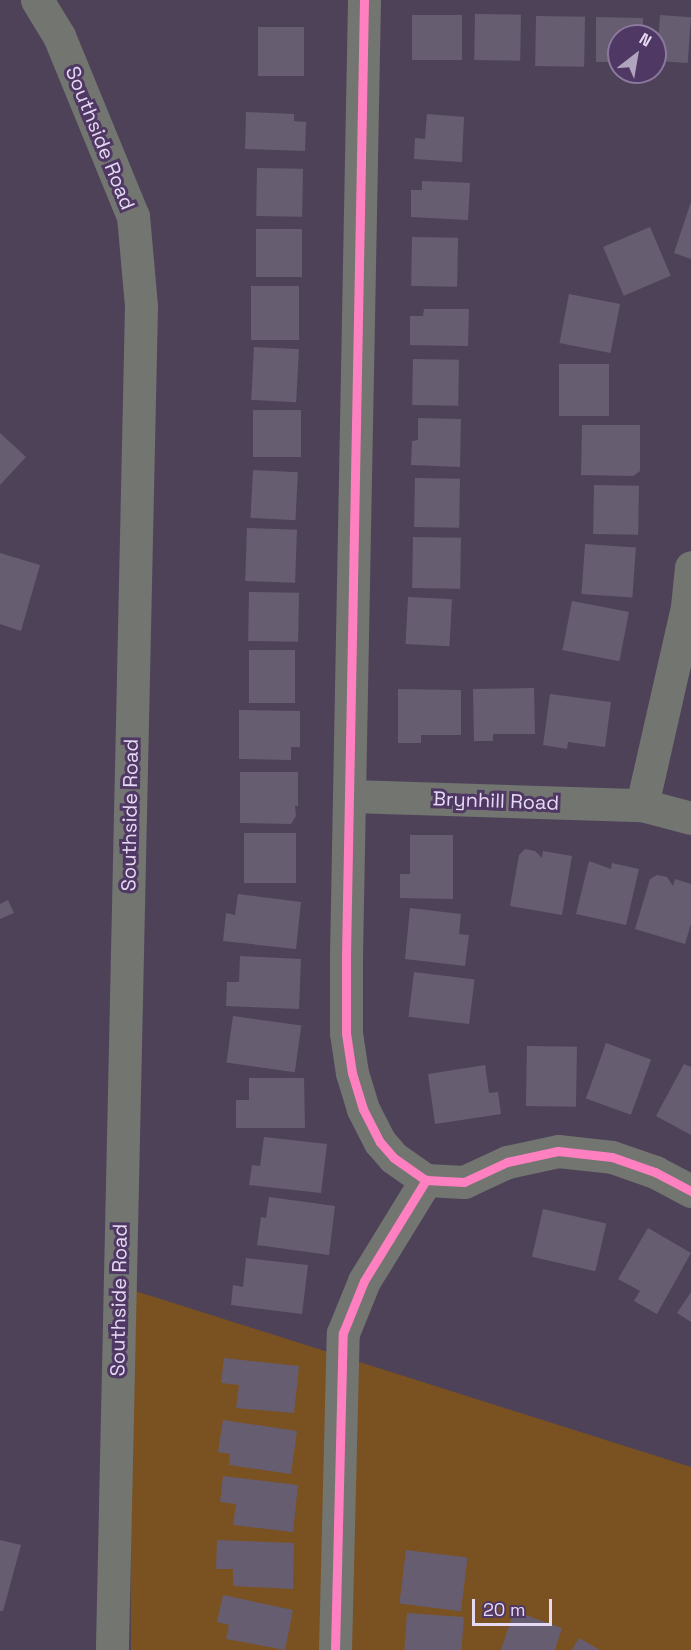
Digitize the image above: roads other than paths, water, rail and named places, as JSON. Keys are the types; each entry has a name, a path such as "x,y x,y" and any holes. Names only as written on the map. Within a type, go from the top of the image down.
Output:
{"street":[{"name":"Southside Road","path":"37,0 58,36 132,216 141,306 112,1650"},
{"path":"364,0 351,796 346,965 346,1033 352,1073 363,1110 380,1142 394,1158 426,1180 465,1182 507,1162 558,1151 612,1157 655,1172 691,1191"},
{"path":"642,805 687,607 691,567"},
{"name":"Brynhill Road","path":"351,796 642,805 691,818"},
{"path":"335,1650 343,1333 364,1281 426,1180"}]}
